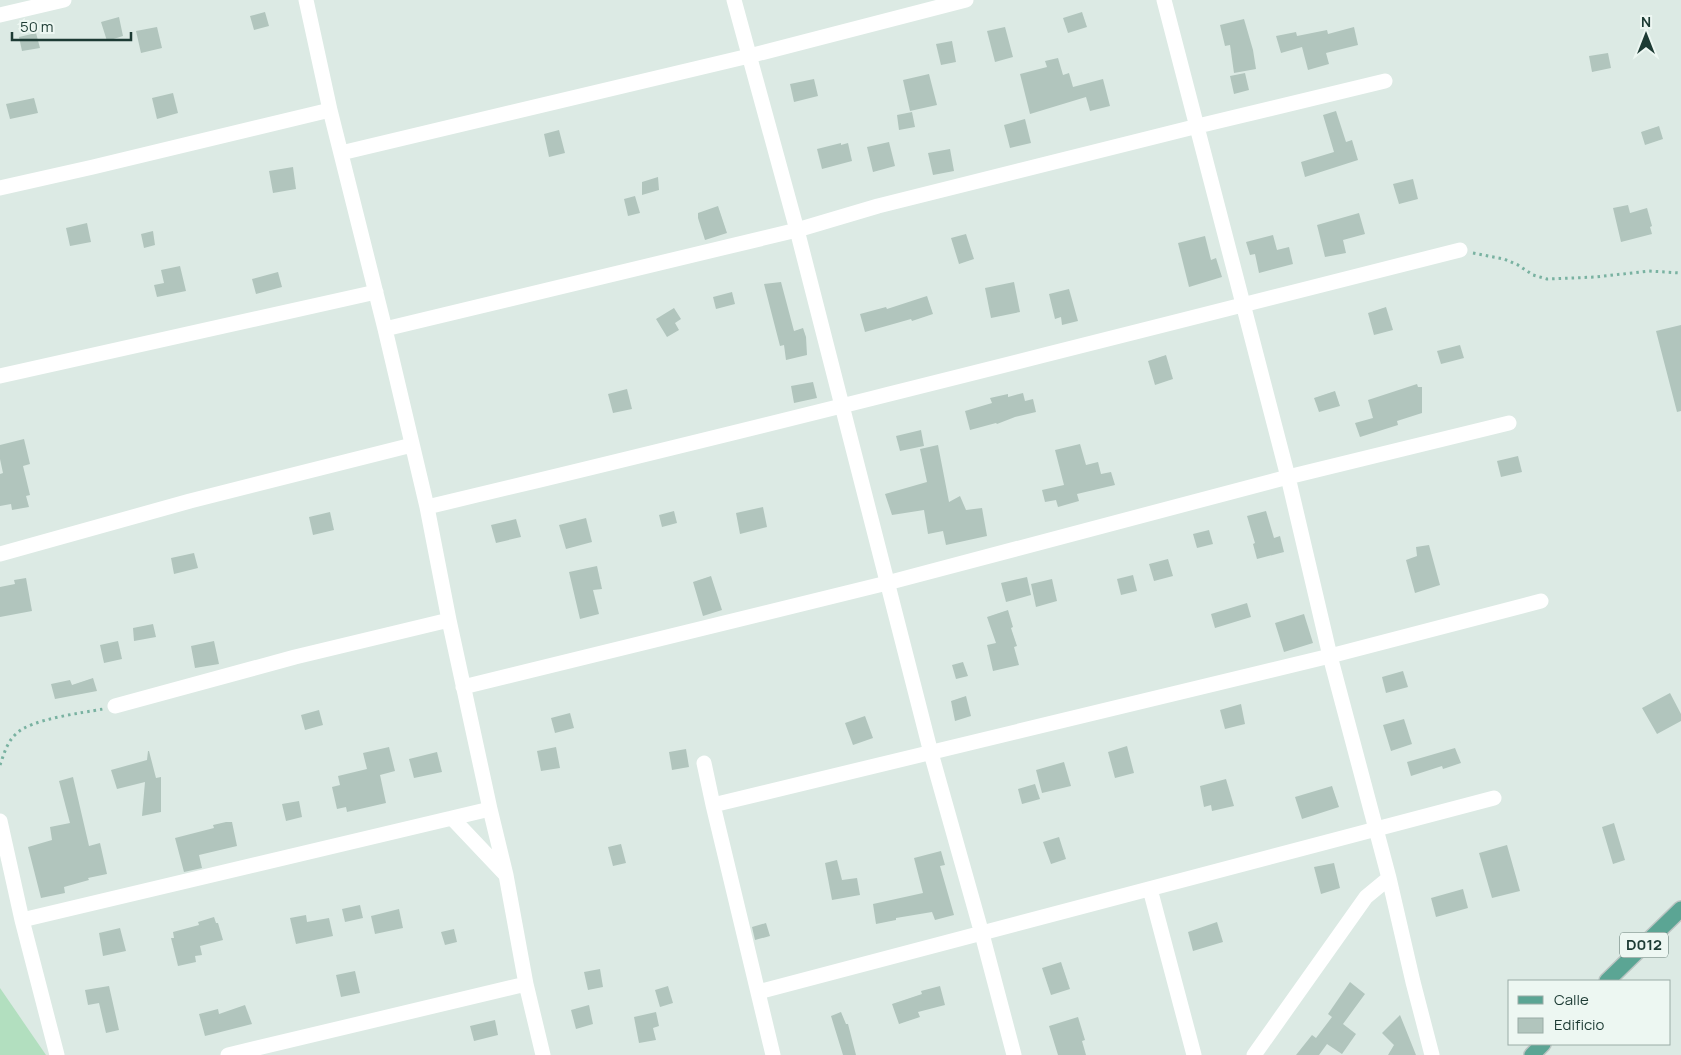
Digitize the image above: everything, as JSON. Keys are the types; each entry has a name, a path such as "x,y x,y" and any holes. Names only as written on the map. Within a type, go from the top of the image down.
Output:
{"main road":[{"name":"D012","path":"1608,980 1681,909"},
{"path":"1532,1055 1542,1045"}],"street":[{"path":"0,15 64,0"},
{"path":"306,0 330,110 376,292 427,508 449,620 506,875 526,984 543,1055"},
{"path":"734,0 797,230 931,753 1014,1055"},
{"path":"341,153 749,56 966,0"},
{"path":"1164,0 1288,477 1330,656 1389,878 1412,982 1432,1055"},
{"path":"385,329 797,230 878,206 1385,81"},
{"path":"0,188 93,168 330,110"},
{"path":"427,508 842,406 1460,250"},
{"path":"0,376 376,292"},
{"path":"464,687 887,583 1288,477 1509,423"},
{"path":"0,554 190,501 412,445"},
{"path":"713,805 1330,656 1541,601"},
{"path":"115,706 295,657 449,620"},
{"path":"704,763 773,1055"},
{"path":"758,992 1494,798"},
{"path":"22,920 490,809"},
{"path":"452,818 506,875"},
{"path":"0,821 22,920 57,1055"},
{"path":"1254,1055 1366,897 1389,878"},
{"path":"1150,889 1194,1055"},
{"path":"228,1055 526,984"}],"path":[{"path":"1460,250 1504,259 1518,265 1533,275 1547,279 1596,277 1649,271 1681,273"},
{"path":"0,765 7,746 23,727 115,706"}],"green space":[{"path":"0,988 46,1055 0,1055"}],"building":[{"path":"265,12 269,26 254,30 250,16"},
{"path":"1082,12 1087,27 1068,33 1063,18"},
{"path":"119,17 123,36 107,41 101,22"},
{"path":"1244,19 1253,50 1256,69 1234,73 1230,45 1225,46 1220,25"},
{"path":"157,27 162,48 141,53 136,31"},
{"path":"1005,27 1013,57 995,62 987,31"},
{"path":"1354,27 1358,45 1326,53 1329,64 1308,70 1302,47 1281,53 1276,36 1296,32 1297,36 1327,30 1328,34"},
{"path":"36,33 40,48 22,51 19,37"},
{"path":"952,41 956,62 941,65 936,44"},
{"path":"1608,53 1611,68 1592,72 1589,56"},
{"path":"1058,58 1063,75 1069,73 1073,87 1103,79 1110,106 1090,111 1086,97 1030,114 1020,74 1047,67 1045,61"},
{"path":"1245,73 1249,90 1234,94 1230,76"},
{"path":"929,74 937,105 910,111 903,80"},
{"path":"814,79 818,96 794,102 790,84"},
{"path":"173,93 178,113 157,119 152,98"},
{"path":"34,98 38,113 10,119 6,104"},
{"path":"1336,111 1346,142 1352,140 1358,160 1305,177 1301,162 1334,152 1323,115"},
{"path":"912,112 915,127 899,130 897,115"},
{"path":"1025,119 1031,143 1010,148 1004,125"},
{"path":"1659,126 1663,139 1645,145 1641,132"},
{"path":"559,130 565,153 549,157 544,134"},
{"path":"889,142 895,166 873,172 867,147"},
{"path":"841,143 841,145 848,143 852,161 822,169 817,149"},
{"path":"950,149 954,171 933,175 928,153"},
{"path":"293,167 296,189 273,193 269,171"},
{"path":"658,177 659,190 642,195 642,182"},
{"path":"1413,179 1418,199 1399,204 1393,184"},
{"path":"635,196 640,213 628,216 624,199"},
{"path":"1628,205 1630,213 1647,208 1652,226 1650,227 1652,234 1621,242 1613,208"},
{"path":"718,206 727,233 705,240 698,213"},
{"path":"1359,213 1365,234 1343,240 1346,253 1325,257 1317,225"},
{"path":"87,223 91,242 70,246 66,228"},
{"path":"153,231 155,245 144,248 141,234"},
{"path":"966,234 974,259 959,264 951,238"},
{"path":"1273,235 1277,250 1289,247 1293,264 1259,273 1255,254 1250,255 1246,242"},
{"path":"1205,236 1211,260 1216,258 1222,277 1189,287 1178,243"},
{"path":"180,266 186,291 157,297 154,285 164,283 161,270"},
{"path":"278,272 282,287 256,294 252,279"},
{"path":"781,282 794,331 803,328 806,337 807,355 786,360 784,345 780,346 764,284"},
{"path":"1014,282 1020,312 991,318 985,288"},
{"path":"1069,289 1078,321 1062,325 1061,317 1055,319 1049,294"},
{"path":"732,292 735,304 716,309 713,297"},
{"path":"927,296 933,314 865,332 860,314 886,307 887,309"},
{"path":"1386,307 1393,330 1374,335 1368,313"},
{"path":"674,308 681,319 675,323 679,330 667,337 656,319"},
{"path":"1681,325 1681,411 1677,412 1656,331"},
{"path":"1460,345 1464,358 1441,364 1437,351"},
{"path":"1166,355 1173,379 1155,385 1148,361"},
{"path":"813,382 817,398 794,403 791,386"},
{"path":"1417,384 1418,387 1422,387 1422,413 1397,421 1398,425 1360,437 1355,423 1373,418 1368,400"},
{"path":"627,389 632,409 613,413 608,394"},
{"path":"1335,391 1340,406 1319,412 1314,398"},
{"path":"1023,393 1025,401 1033,399 1036,412 970,430 965,411 992,403 990,398 1008,394 1008,397"},
{"path":"921,430 924,446 900,451 896,436"},
{"path":"24,439 30,464 23,466 30,495 26,496 29,507 12,510 11,504 0,506 0,474 3,473 0,445"},
{"path":"1080,444 1086,465 1098,462 1101,474 1111,472 1115,485 1077,494 1079,501 1058,507 1056,500 1045,502 1042,490 1064,485 1055,450"},
{"path":"938,445 949,502 960,496 966,510 982,508 987,536 946,545 943,531 928,534 924,510 892,515 885,494 927,482 920,449"},
{"path":"1518,456 1522,472 1501,477 1497,461"},
{"path":"763,507 767,527 740,534 736,513"},
{"path":"674,511 677,523 662,527 659,515"},
{"path":"1266,511 1274,538 1280,536 1284,552 1257,559 1253,544 1255,543 1247,516"},
{"path":"330,512 334,530 313,535 309,517"},
{"path":"586,518 592,542 566,549 559,525"},
{"path":"516,519 521,537 496,543 491,525"},
{"path":"1209,530 1213,544 1197,548 1193,534"},
{"path":"1429,545 1440,585 1415,593 1406,560 1417,556 1416,547"},
{"path":"194,553 198,568 174,574 171,558"},
{"path":"1168,559 1173,576 1154,581 1149,564"},
{"path":"597,566 602,589 593,590 599,614 580,619 569,572"},
{"path":"1133,575 1137,591 1121,595 1117,579"},
{"path":"711,576 722,610 703,616 693,582"},
{"path":"1027,577 1031,595 1006,602 1001,583"},
{"path":"26,578 32,611 0,617 0,587 15,584 14,580"},
{"path":"1052,579 1057,601 1036,607 1031,584"},
{"path":"1247,603 1251,617 1215,628 1211,614"},
{"path":"1008,610 1017,646 1014,647 1019,665 993,671 987,645 996,643 987,617"},
{"path":"1304,614 1313,643 1284,652 1275,623"},
{"path":"153,624 156,637 134,641 133,628"},
{"path":"118,641 122,659 104,663 100,645"},
{"path":"214,641 219,664 195,668 191,646"},
{"path":"963,662 968,676 956,679 952,665"},
{"path":"1403,671 1408,687 1386,693 1382,677"},
{"path":"93,678 97,691 55,699 51,684 70,680 72,685"},
{"path":"1670,693 1681,714 1681,721 1657,734 1642,708"},
{"path":"966,696 971,716 955,721 951,701"},
{"path":"1241,704 1245,724 1225,729 1220,710"},
{"path":"319,710 323,725 305,730 301,715"},
{"path":"570,713 574,728 555,733 551,718"},
{"path":"865,716 873,738 853,745 845,723"},
{"path":"1404,719 1412,744 1391,751 1383,725"},
{"path":"1127,746 1134,773 1115,778 1108,752"},
{"path":"389,747 395,771 380,775 386,803 347,812 346,807 337,809 332,787 340,785 338,776 367,769 363,753"},
{"path":"556,747 560,768 541,771 537,751"},
{"path":"1455,748 1461,763 1443,769 1442,766 1411,776 1407,762"},
{"path":"686,749 689,767 672,770 669,752"},
{"path":"148,751 156,778 161,777 161,812 142,816 145,782 117,789 111,770 147,760"},
{"path":"437,752 442,772 414,778 409,759"},
{"path":"1064,762 1071,786 1042,793 1036,770"},
{"path":"73,777 89,846 100,843 107,874 88,878 89,880 64,887 65,893 41,898 28,847 52,840 50,827 70,823 59,781"},
{"path":"1226,779 1234,806 1212,811 1211,805 1204,807 1200,786"},
{"path":"1035,784 1040,799 1022,804 1018,789"},
{"path":"1332,786 1339,807 1302,819 1295,797"},
{"path":"299,801 302,817 286,821 282,804"},
{"path":"232,822 237,846 199,855 202,868 184,872 175,838 214,828 213,825"},
{"path":"1614,823 1625,860 1613,864 1602,827"},
{"path":"1059,837 1066,859 1051,864 1043,842"},
{"path":"621,844 626,863 613,866 608,847"},
{"path":"1507,845 1520,891 1492,898 1479,853"},
{"path":"941,851 945,865 940,866 954,915 935,920 932,912 896,918 896,920 876,924 873,904 923,893 914,858"},
{"path":"837,860 842,880 857,878 860,895 832,900 825,863"},
{"path":"1334,863 1340,888 1321,894 1314,867"},
{"path":"1463,889 1468,908 1436,917 1431,898"},
{"path":"360,905 363,918 345,922 342,909"},
{"path":"399,909 403,928 375,934 371,916"},
{"path":"306,915 307,922 329,918 333,936 296,944 290,918"},
{"path":"214,917 216,923 218,923 223,940 200,946 202,955 195,956 196,962 178,966 171,938 174,938 173,932 199,925 198,922"},
{"path":"1217,922 1223,942 1193,951 1188,932"},
{"path":"766,923 770,936 755,940 752,927"},
{"path":"120,928 126,951 103,956 99,933"},
{"path":"454,929 457,942 445,945 441,932"},
{"path":"1061,962 1070,989 1051,995 1042,968"},
{"path":"600,969 603,987 588,990 584,972"},
{"path":"355,971 360,993 341,997 336,975"},
{"path":"1350,982 1365,994 1343,1024 1356,1034 1342,1054 1327,1044 1319,1055 1296,1055 1312,1035 1316,1038 1332,1017 1328,1014"},
{"path":"109,986 119,1030 106,1033 99,1003 88,1005 85,990"},
{"path":"668,986 673,1003 660,1007 655,990"},
{"path":"940,986 945,1005 918,1012 920,1017 899,1024 892,1004 922,994 921,991"},
{"path":"245,1005 252,1024 205,1036 199,1014 218,1009 219,1014"},
{"path":"589,1005 593,1024 576,1029 571,1010"},
{"path":"656,1012 659,1026 653,1028 656,1040 639,1043 634,1017"},
{"path":"841,1012 846,1024 848,1024 856,1055 843,1055 831,1016"},
{"path":"1400,1015 1416,1055 1388,1055 1394,1045 1382,1033"},
{"path":"1078,1017 1085,1040 1082,1041 1086,1055 1058,1055 1049,1026"},
{"path":"495,1020 498,1035 474,1041 470,1026"}]}
